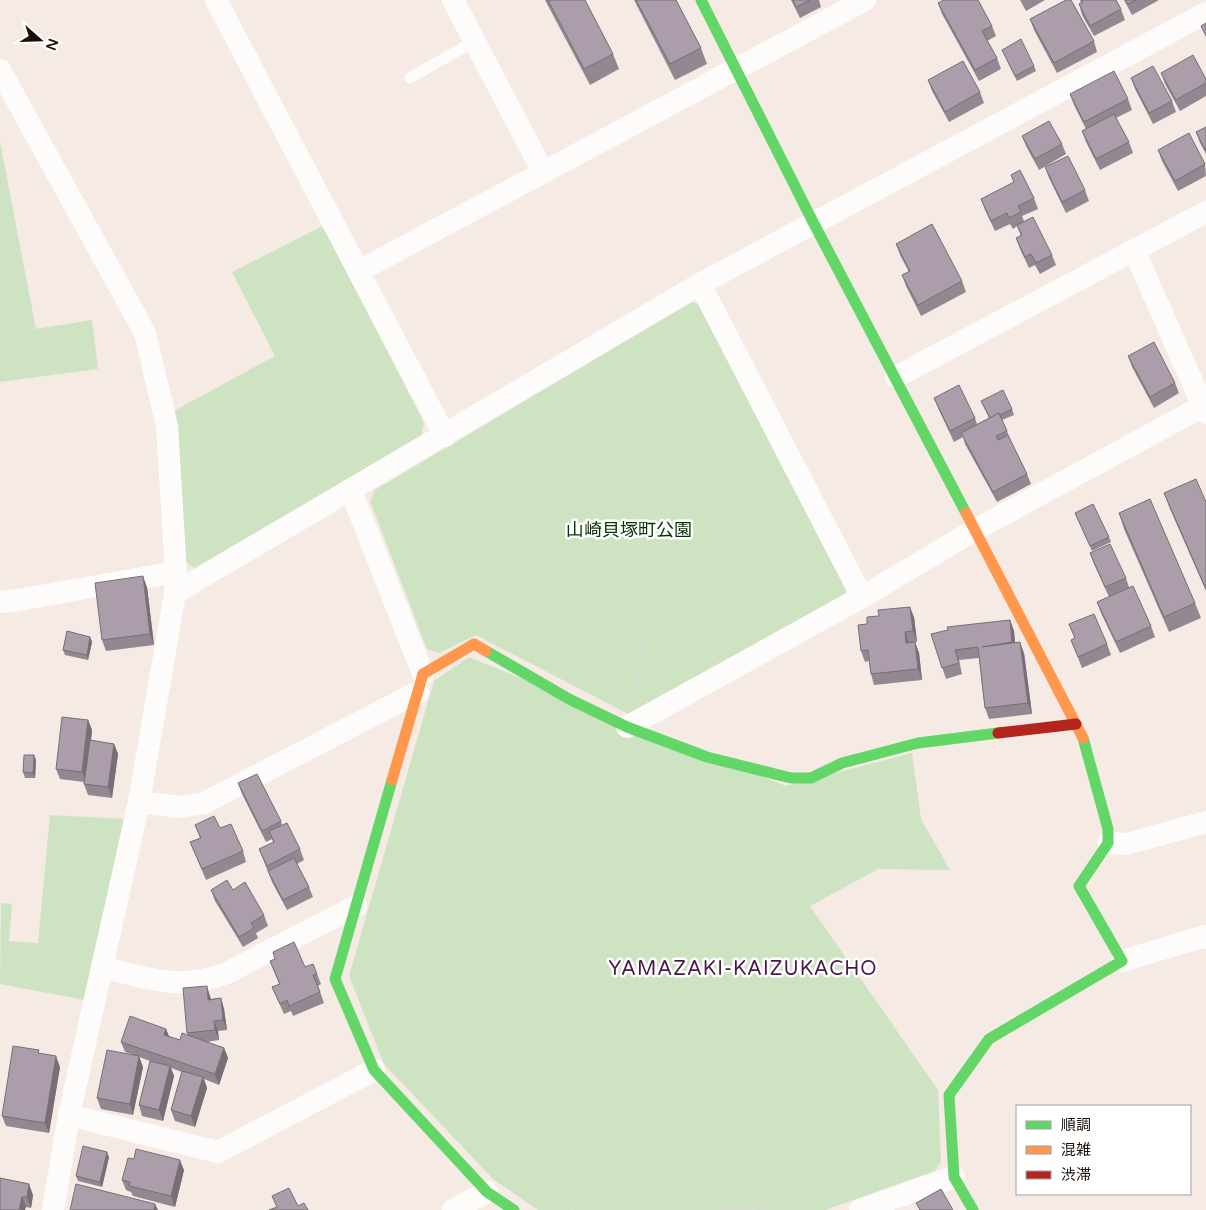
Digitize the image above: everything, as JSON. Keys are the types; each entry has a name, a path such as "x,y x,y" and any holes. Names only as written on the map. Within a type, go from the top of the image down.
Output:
{"street":[{"path":"216,0 445,436"},
{"path":"454,0 543,172"},
{"path":"701,0 813,222 896,376 1082,735 1106,819 1108,843 1078,886 1122,961"},
{"path":"359,271 865,0"},
{"path":"0,602 175,582 351,491 700,284 1206,13"},
{"path":"0,70 145,333 167,426 175,582 139,802 69,1115 53,1210"},
{"path":"896,376 1206,212"},
{"path":"635,722 862,597 975,530 1204,410 1134,250"},
{"path":"700,284 862,597"},
{"path":"351,491 421,683 334,978 374,1070 487,1192 514,1210"},
{"path":"139,802 179,807 204,803 421,683 474,644 569,699 635,722 707,757 791,778 811,778 842,763 918,743 1076,724"},
{"path":"1108,843 1126,844 1206,822"},
{"path":"102,967 162,982 192,983 211,979 227,973 356,906"},
{"path":"973,1210 954,1177 949,1095 989,1039 1122,961 1205,936 1206,938"},
{"path":"69,1115 218,1152 374,1070"},
{"path":"860,1210 954,1177"},
{"path":"453,1210 487,1192"}],"lane":[{"path":"410,78 475,41"}],"path":[{"path":"635,722 635,702 648,608 671,538 713,487 781,440"},
{"path":"498,686 455,703 411,859 374,970 374,990 396,1038 505,1164 568,1208 579,1210"},
{"path":"711,1210 755,1209 801,1197 894,1163 901,1151 926,1136"}],"green space":[{"path":"0,142 36,329 92,320 98,369 0,382"},
{"path":"323,226 424,423 421,436 195,568 185,562 174,411 275,356 232,272"},
{"name":"山崎貝塚町公園","path":"692,302 704,305 848,587 844,598 630,715 476,635 439,653 427,649 370,501 375,490"},
{"path":"469,657 786,786 912,753 921,819 950,870 878,869 810,906 938,1090 941,1162 935,1171 825,1210 538,1210 493,1179 384,1064 349,976 434,681"},
{"path":"50,815 126,819 85,1000 0,984 1,903 12,904 9,941 38,943"}],"building":[{"path":"548,0 585,0 613,54 584,69"},
{"path":"636,0 676,0 701,48 670,64"},
{"path":"793,0 810,0 796,7"},
{"path":"944,0 978,0 992,26 982,31 997,58 975,70 938,3"},
{"path":"1066,0 1071,0 1094,41 1054,63 1030,19"},
{"path":"1082,0 1116,0 1121,9 1090,26 1079,4 1083,2"},
{"path":"1125,0 1136,0 1128,4"},
{"path":"1206,23 1206,36 1201,26"},
{"path":"1021,39 1034,66 1015,76 1002,50"},
{"path":"1193,55 1206,79 1206,83 1176,100 1161,73"},
{"path":"963,61 980,92 945,112 928,80"},
{"path":"1153,66 1172,101 1149,113 1131,78"},
{"path":"1114,71 1128,99 1084,122 1070,94"},
{"path":"1114,114 1129,142 1096,159 1082,131"},
{"path":"1049,121 1062,144 1035,159 1022,136"},
{"path":"1206,127 1206,151 1196,132"},
{"path":"1189,133 1205,164 1175,181 1158,150"},
{"path":"1068,156 1085,190 1062,202 1045,167"},
{"path":"1020,170 1034,198 1018,206 1021,212 1009,218 1007,213 991,221 981,199 1014,182 1011,175"},
{"path":"1033,217 1052,255 1036,263 1031,254 1025,257 1016,238 1022,235 1017,225"},
{"path":"932,224 962,281 918,305 902,275 910,271 896,244"},
{"path":"1154,342 1175,383 1150,397 1128,356"},
{"path":"959,385 975,418 950,431 934,398"},
{"path":"1003,390 1012,409 990,418 981,401"},
{"path":"999,413 1007,431 996,436 998,440 1008,435 1027,474 993,492 961,433"},
{"path":"1196,479 1206,502 1206,589 1164,493"},
{"path":"1150,499 1195,603 1164,617 1119,513"},
{"path":"1093,504 1109,537 1090,546 1075,513"},
{"path":"1110,544 1126,578 1105,587 1090,553"},
{"path":"143,576 150,634 102,640 95,583"},
{"path":"1133,586 1151,626 1116,642 1097,602"},
{"path":"910,607 913,631 905,632 906,643 915,642 918,669 871,674 868,650 861,651 858,625 867,624 867,617 879,616 878,610"},
{"path":"1094,614 1107,644 1078,657 1071,640 1075,638 1069,624"},
{"path":"1010,620 1012,642 982,647 1020,642 1028,703 985,708 978,647 955,650 959,663 942,668 931,634 948,630 947,627"},
{"path":"67,631 90,637 87,655 63,650"},
{"path":"62,717 88,720 82,772 56,769"},
{"path":"90,740 114,744 108,787 84,784"},
{"path":"24,755 34,755 33,773 23,772"},
{"path":"257,774 281,821 262,831 238,783"},
{"path":"214,816 220,828 231,824 243,851 202,869 190,842 201,838 195,825"},
{"path":"287,823 300,849 267,866 259,849 274,842 269,831"},
{"path":"294,858 309,887 283,900 268,871"},
{"path":"227,880 233,890 245,882 264,915 251,923 254,928 239,937 211,890"},
{"path":"294,942 305,967 313,964 317,974 313,975 320,992 289,1006 287,1000 280,1004 272,987 280,984 270,961 275,959 273,952"},
{"path":"207,986 208,1000 221,998 223,1020 214,1021 215,1030 187,1033 183,988"},
{"path":"130,1016 166,1029 164,1035 180,1040 182,1033 224,1048 215,1074 121,1042"},
{"path":"13,1046 39,1050 38,1053 56,1056 45,1123 2,1116"},
{"path":"107,1050 139,1056 130,1104 97,1098"},
{"path":"150,1061 170,1066 159,1110 139,1105"},
{"path":"182,1071 203,1077 191,1116 171,1110"},
{"path":"83,1146 107,1152 100,1182 76,1176"},
{"path":"136,1149 180,1160 171,1196 129,1186 130,1182 122,1180 128,1158 134,1159"},
{"path":"0,1178 29,1184 27,1197 22,1197 19,1210 0,1210"},
{"path":"76,1184 155,1204 154,1210 70,1210"},
{"path":"289,1188 298,1206 304,1203 308,1210 269,1210 277,1207 272,1196"},
{"path":"941,1189 953,1210 920,1210 916,1203"}],"traffic: fast":[{"path":"701,0 813,222 966,513"},
{"path":"486,651 569,699 627,727 707,757 791,778 811,778 842,763 918,743 998,733"},
{"path":"973,1210 954,1177 949,1095 989,1039 1122,961 1079,886 1108,843 1108,829 1083,738"},
{"path":"392,780 335,979 374,1070 487,1192 514,1210"}],"traffic: slow":[{"path":"966,513 1083,738"},
{"path":"392,780 423,674 474,644 486,651"}],"traffic: jam":[{"path":"998,733 1076,724"}],"district":[{"name":"YAMAZAKI-KAIZUKACHO","path":"743,968"}]}
